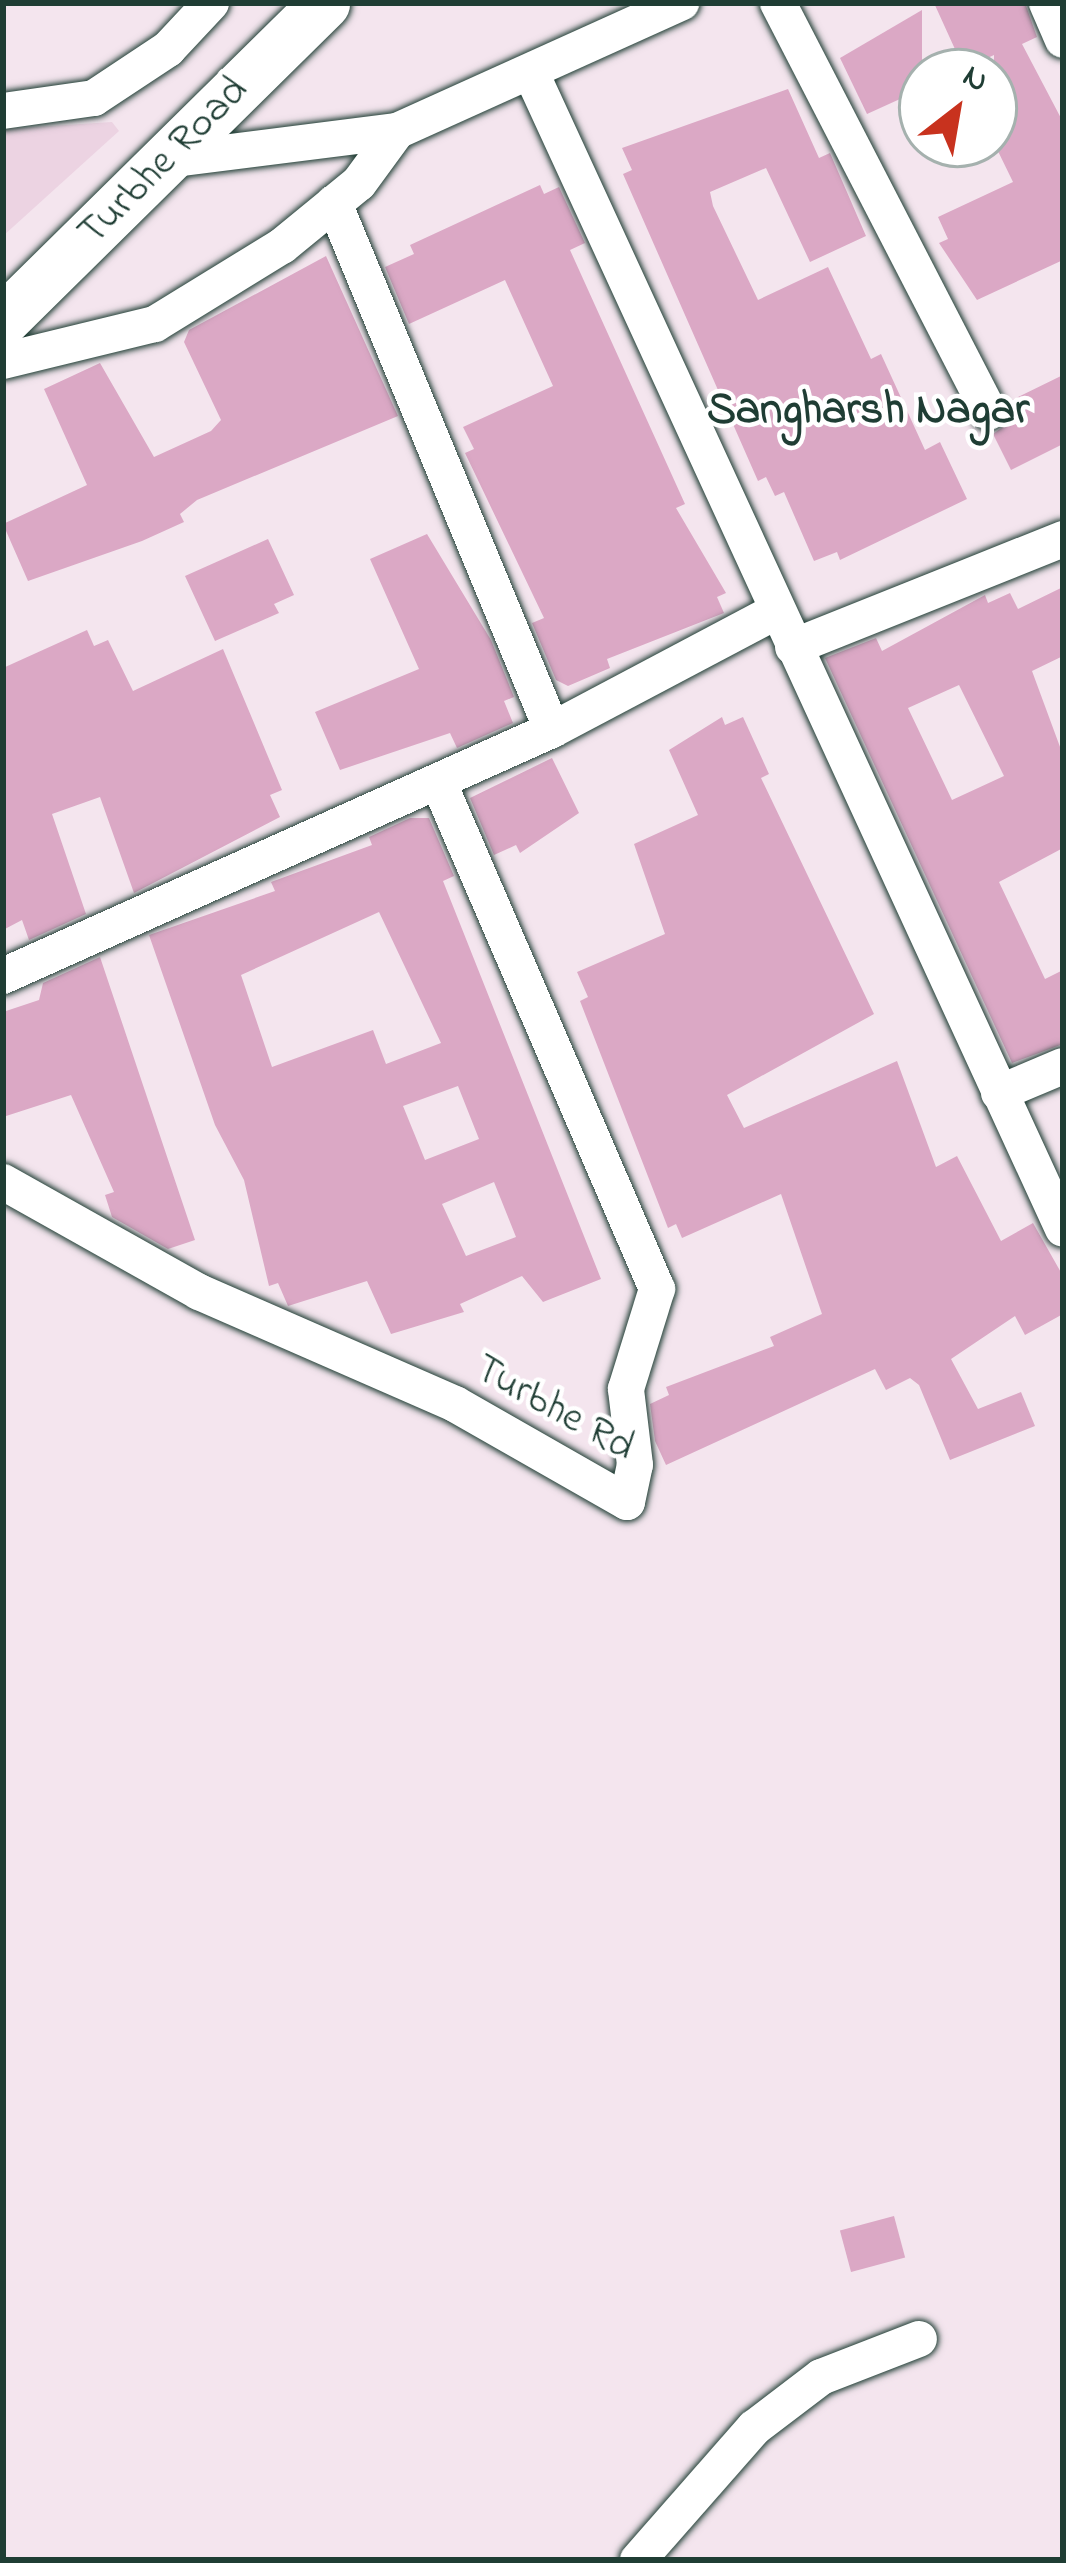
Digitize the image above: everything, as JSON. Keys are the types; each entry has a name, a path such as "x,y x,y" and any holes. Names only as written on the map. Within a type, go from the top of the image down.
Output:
{"street":[{"path":"3,111 94,98 168,49 211,3"},
{"path":"3,276 281,3"},
{"name":"Turbhe Road","path":"3,320 324,3"},
{"path":"167,160 397,131 532,75 681,3"},
{"path":"778,3 988,412"},
{"path":"1047,3 1063,40"},
{"path":"532,75 1063,1229"},
{"path":"3,361 155,324 334,203 397,131"},
{"path":"334,203 552,730"},
{"path":"793,646 1063,539"},
{"path":"3,976 552,730 777,611"},
{"name":"Turbhe Rd","path":"3,1182 200,1292 455,1404 627,1502 635,1465 626,1389 657,1289 438,781"},
{"path":"999,1093 1063,1066"},
{"path":"638,2560 754,2428 820,2377 919,2339"}],"shaded area":[{"path":"112,122 119,131 3,236 3,129"}],"building":[{"path":"934,3 1025,3 1037,37 1022,44 1063,122 1063,260 977,300 939,243 948,239 938,217 1013,182 1006,168 1018,168 1018,48 954,48"},
{"path":"922,10 922,48 898,48 898,100 867,114 840,58"},
{"path":"788,89 819,158 830,153 866,236 810,262 766,168 710,192 713,206 758,300 828,267 871,359 881,354 925,450 940,442 967,499 840,560 837,552 814,561 784,492 775,496 766,477 758,481 623,174 632,170 622,148"},
{"path":"540,185 544,194 559,187 585,243 570,250 685,504 676,508 726,593 717,597 724,613 607,659 610,668 568,686 556,680 532,623 544,618 465,453 474,449 463,427 553,386 505,280 409,324 385,267 414,254 410,245"},
{"path":"326,256 398,416 197,500 180,514 184,522 142,541 28,581 3,524 87,485 44,389 100,363 154,457 211,431 221,420 184,342 189,330"},
{"path":"1063,375 1063,444 1011,470 993,434 1008,423 1012,400"},
{"path":"427,534 491,640 514,697 504,701 513,723 457,748 450,733 340,770 315,712 419,669 370,559"},
{"path":"268,539 294,595 274,604 279,613 215,641 185,576"},
{"path":"1063,587 1063,656 1032,671 1063,755 1063,848 999,882 1045,979 1063,970 1063,1044 1012,1063 825,658 876,638 882,651 985,595 988,603 1010,593 1018,609","holes":["959,685 1004,776 952,800 908,708"]},
{"path":"87,630 94,646 108,640 133,691 223,649 282,790 270,795 280,817 134,893 100,797 52,814 86,914 29,940 22,920 3,930 3,668"},
{"path":"722,717 725,725 743,717 769,774 761,778 874,1014 727,1095 744,1128 897,1061 936,1167 957,1156 1001,1241 1033,1223 1063,1276 1063,1314 1025,1335 1015,1316 951,1359 978,1409 1021,1392 1035,1426 950,1460 919,1385 910,1378 886,1390 875,1369 666,1465 655,1441 650,1404 669,1395 666,1387 774,1346 770,1337 822,1314 781,1194 682,1238 676,1224 668,1228 580,1001 588,997 577,972 665,934 634,844 698,815 669,750"},
{"path":"552,758 579,813 520,853 516,845 494,855 470,798"},
{"path":"410,818 429,818 454,876 443,881 601,1279 543,1302 522,1276 460,1304 464,1312 391,1334 367,1281 288,1306 278,1283 269,1286 244,1180 215,1125 149,935 275,891 271,882 372,845 369,837","holes":["379,912 441,1043 386,1064 373,1030 272,1067 241,975","458,1086 479,1139 425,1160 403,1106","494,1182 516,1237 466,1256 442,1204"]},
{"path":"100,957 195,1240 168,1249 112,1217 105,1195 114,1192 71,1095 3,1117 3,1012 39,1000 43,983"},
{"path":"894,2216 905,2258 851,2272 840,2230"}],"district":[{"name":"Sangharsh Nagar","path":"868,412"}]}
